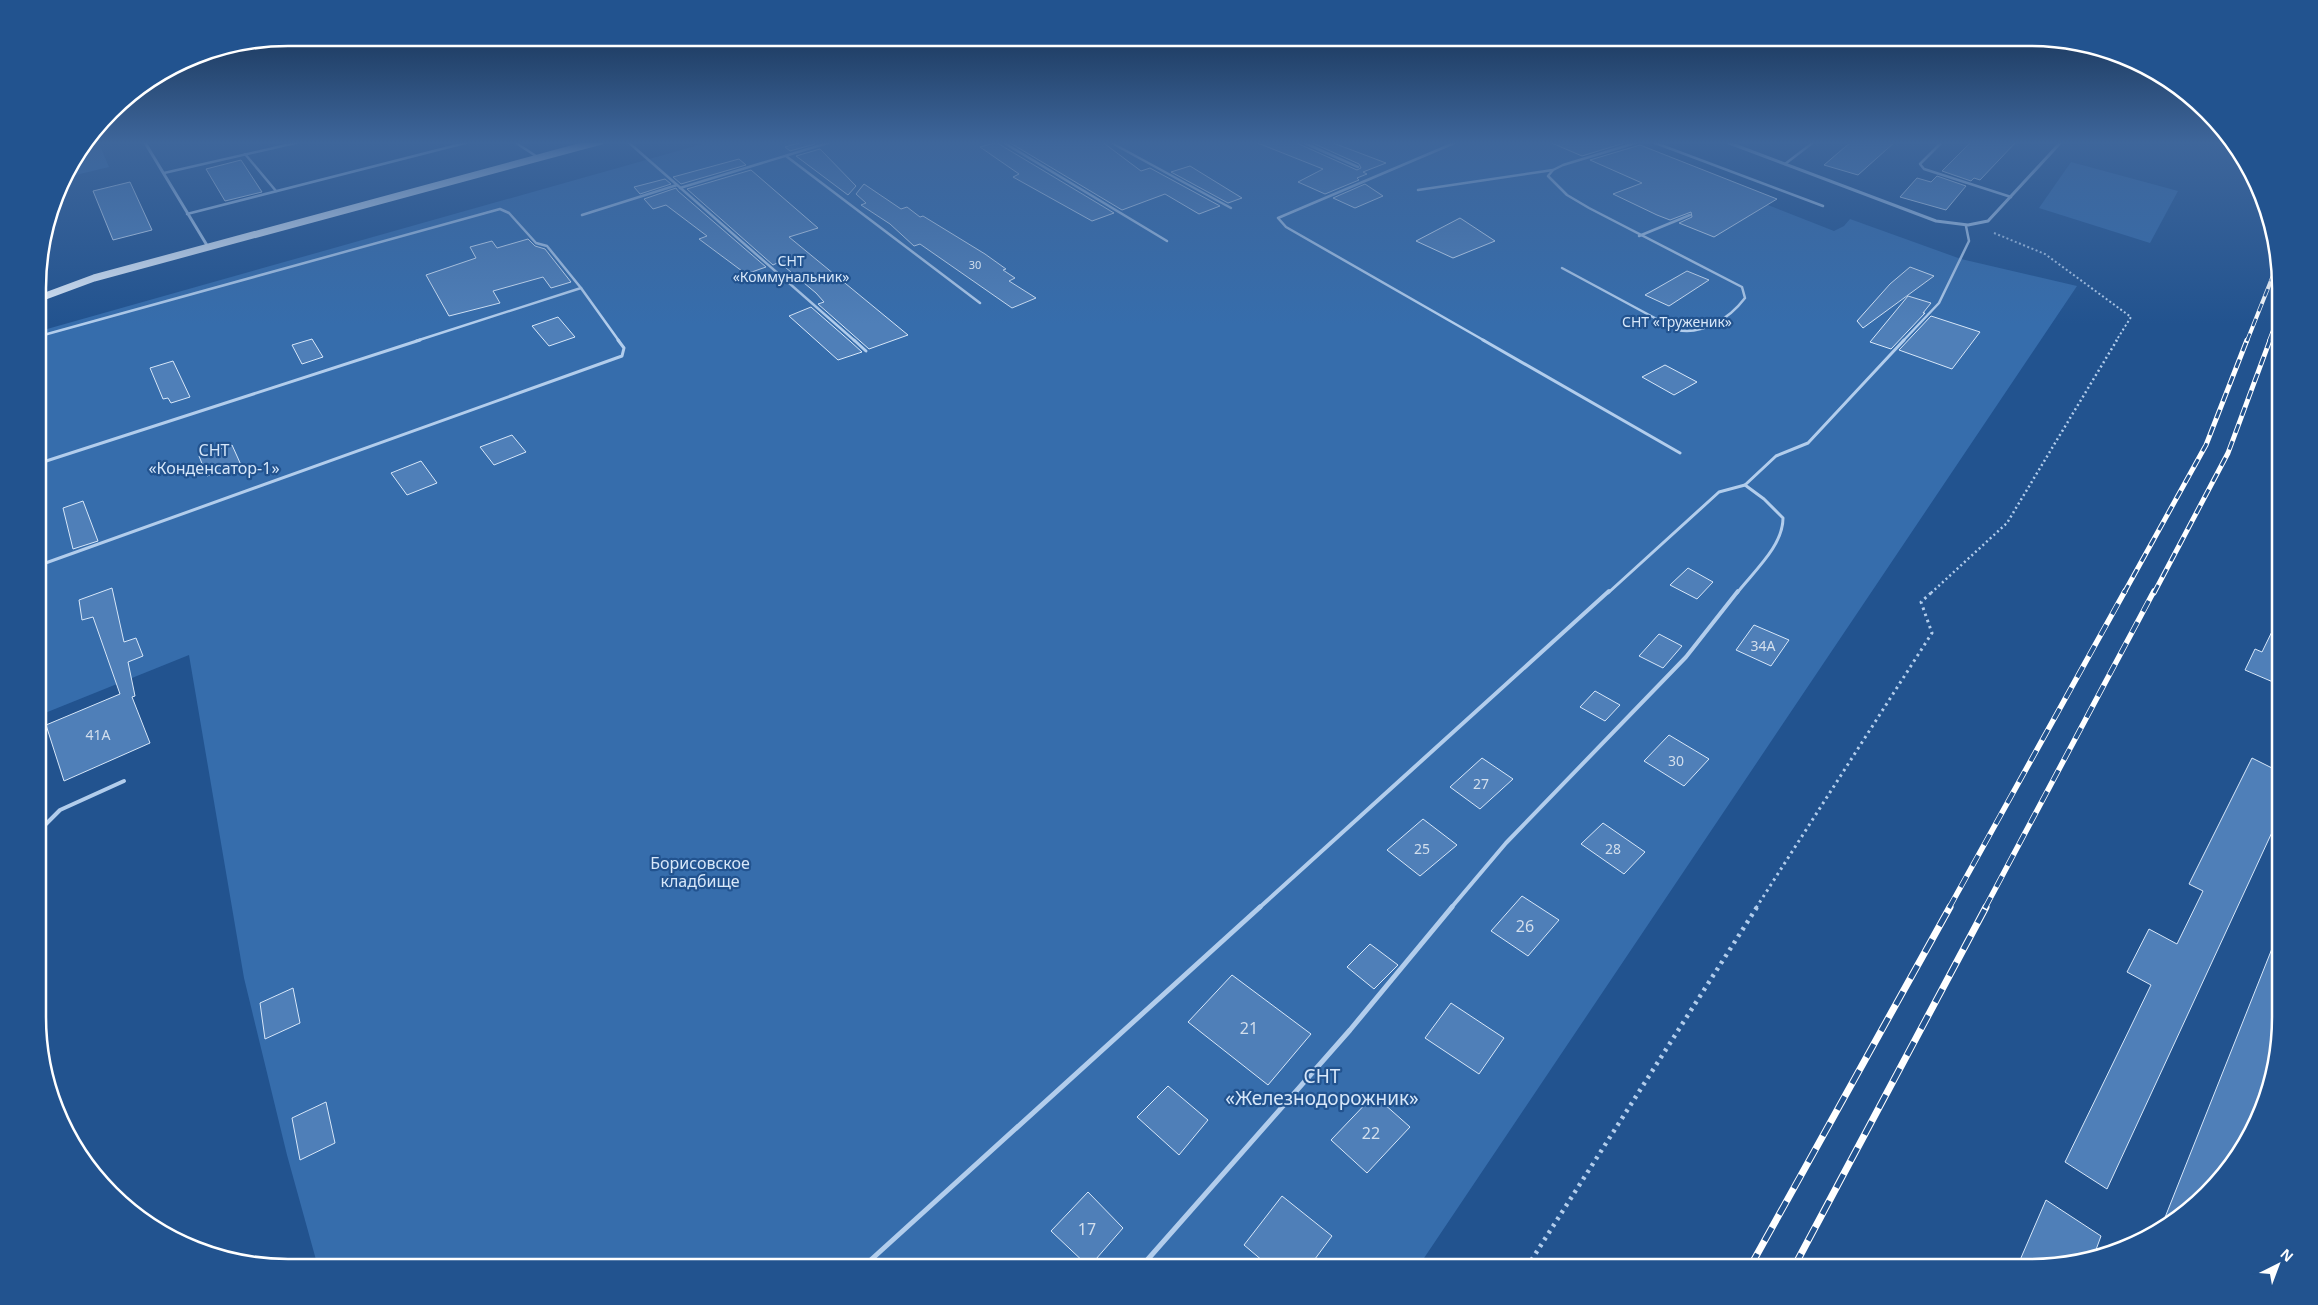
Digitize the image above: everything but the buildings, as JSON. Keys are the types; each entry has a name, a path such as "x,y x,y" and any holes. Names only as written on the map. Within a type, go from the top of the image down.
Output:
{"street":[{"path":"180,202 208,247"},
{"path":"46,290 376,202"},
{"path":"1886,202 1936,221 1966,226 1988,221 2006,202"},
{"path":"46,296 94,278"}],"lane":[{"path":"187,214 234,202"},
{"path":"582,215 627,202"},
{"path":"696,202 866,351"},
{"path":"847,202 980,303"},
{"path":"1103,202 1168,241"},
{"path":"1220,202 1231,208"},
{"path":"1313,202 1278,218 1286,227 1680,454"},
{"path":"1562,268 1676,330 1687,332 1706,328 1740,306 1745,298 1742,287 1732,281 1639,236 1577,202"},
{"path":"1812,202 1823,206"},
{"path":"46,334 500,209 509,213 536,243 547,246 581,288 624,348 622,356 46,563"},
{"path":"1639,236 1690,215"},
{"path":"872,1259 1719,492 1734,486 1745,485 1776,456 1808,443 1939,303 1969,241 1966,226"},
{"path":"46,462 581,288"},
{"path":"1148,1259 1350,1030 1506,843 1686,657 1778,541 1782,530 1782,518 1764,499 1745,485"},
{"path":"46,826 60,810 124,781"}],"path":[{"path":"1532,1259 1932,633 1920,602 2006,523 2131,317 2045,254 1976,225"}],"green space":[{"path":"497,202 1760,202 1834,231 1844,226 1850,219 1961,259 2077,286 1423,1259 316,1259 287,1155 244,978 189,655 46,713 46,329"},
{"path":"2043,202 2172,202 2150,243 2039,208"}],"railway":[{"path":"2247,341 2271,280"},
{"path":"2269,341 2272,333"},
{"path":"2124,593 2206,445 2247,340"},
{"path":"2154,593 2228,453 2270,340"},
{"path":"1949,908 2125,591"},
{"path":"1985,908 2154,591"},
{"path":"1754,1259 1950,907"},
{"path":"1798,1259 1986,907"}],"park label":[{"name":"СНТ «Коммунальник»","path":"791,268"},
{"name":"СНТ «Труженик»","path":"1677,321"},
{"name":"СНТ «Конденсатор-1»","path":"214,459"},
{"name":"Борисовское кладбище","path":"700,872"},
{"name":"СНТ «Железнодорожник»","path":"1322,1087"}]}
